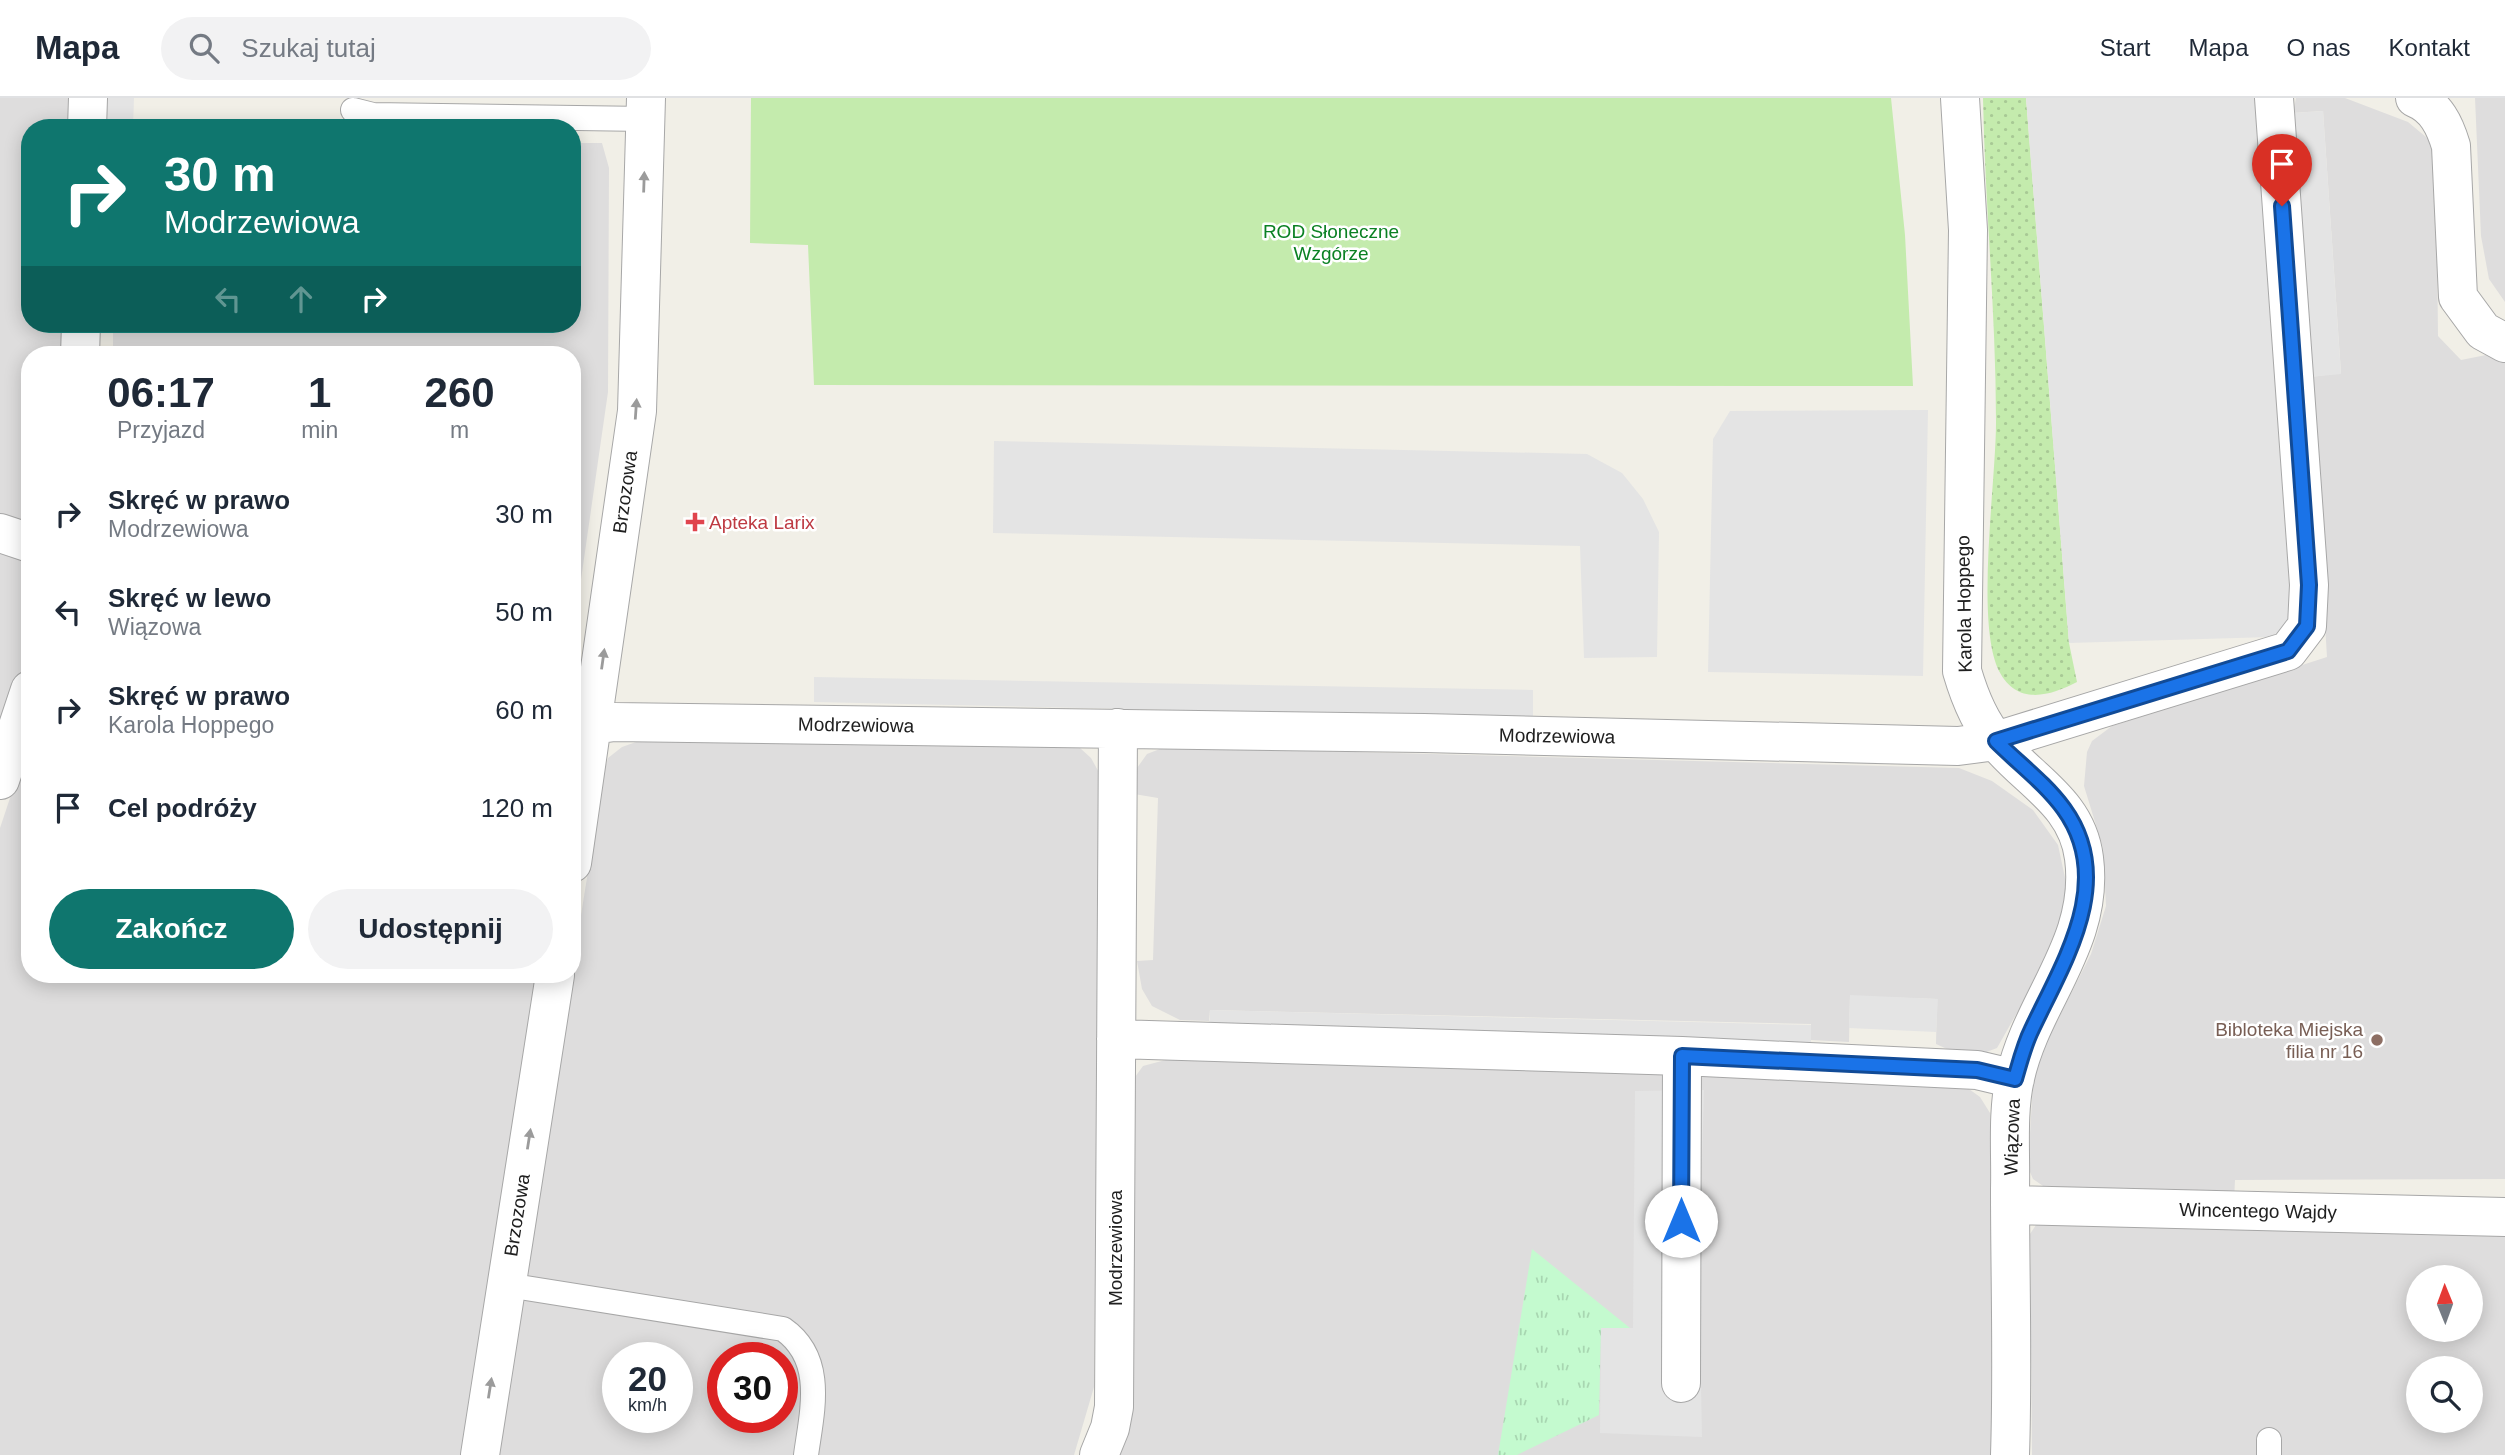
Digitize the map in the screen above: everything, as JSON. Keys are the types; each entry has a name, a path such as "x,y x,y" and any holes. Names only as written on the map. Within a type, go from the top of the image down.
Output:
{"street":[{"path":"87,119 88,98"},
{"name":"Karola Hoppego","path":"1960,98 1968,230 1961,650 1968,690 1996,741"},
{"path":"1996,741 2288,651 2307,626 2309,585 2274,98"},
{"path":"2415,98 2424,101 2443,122 2451,146 2458,297 2483,331 2505,343"},
{"name":"Brzozowa","path":"581,752 637,411 646,108"},
{"path":"0,533 21,540"},
{"path":"0,780 21,717"},
{"name":"Modrzewiowa","path":"583,727 614,722 1118,728 1958,746 1996,741"},
{"name":"Modrzewiowa","path":"1099,1455 1110,1428 1114,1407 1118,728"},
{"name":"Wiązowa","path":"1996,741 2045,786 2065,811 2077,833 2085,877 2085,899 2076,940 2026,1043 2015,1079 2010,1205 2010,1455"},
{"name":"Brzozowa","path":"480,1455 554,983"},
{"path":"1116,1039 1682,1056 1977,1070 2015,1079"},
{"path":"1681,1383 1682,1056"},
{"name":"Wincentego Wajdy","path":"2010,1205 2505,1217"}],"lane":[{"name":"Brzozowa","path":"353,110 373,115 646,108"},
{"path":"507,1285 783,1329 803,1346 813,1372 814,1393 806,1455"}],"shaded area":[{"path":"0,98 73,98 73,119 21,119 21,333 68,333 67,346 21,346 21,522 0,517"},
{"path":"107,98 134,98 133,119 106,119"},
{"path":"2026,98 2255,98 2292,625 2270,637 2069,643"},
{"path":"2296,98 2345,98 2408,122 2426,137 2436,150 2438,336 2461,360 2486,355 2505,363 2505,1179 2235,1180 2234,1200 2049,1190 2033,1179 2028,1167 2033,1083 2037,1061 2091,954 2106,906 2103,848 2084,786 2087,752 2092,741 2112,726 2327,657 2310,377 2341,373 2323,111 2293,113"},
{"path":"2475,98 2505,98 2505,302 2489,279 2481,236"},
{"path":"2323,111 2341,374 2310,377 2293,113"},
{"path":"581,143 602,143 609,168 608,392 581,580 581,346 113,346 113,333 581,333"},
{"path":"1928,410 1923,676 1708,672 1713,439 1730,411"},
{"path":"994,441 1587,454 1622,473 1643,499 1659,532 1657,657 1584,658 1580,546 993,533"},
{"path":"0,552 21,559 21,672 0,734"},
{"path":"814,677 1533,690 1533,718 814,702"},
{"path":"636,742 1057,743 1080,748 1091,758 1101,776 1094,1387 1074,1455 495,1455 570,983 581,983 581,915 608,758 622,747"},
{"path":"1165,747 1959,768 1992,781 2033,810 2058,845 2067,887 2067,910 2039,974 1997,1048 1981,1054 1956,1053 1936,1044 1937,999 1850,996 1849,1042 1811,1040 1811,1024 1210,1010 1209,1021 1180,1020 1152,1006 1142,989 1137,961 1153,960 1158,798 1134,794 1137,768 1147,754"},
{"path":"21,765 21,983 537,983 461,1455 0,1455 0,828"},
{"path":"1850,995 1938,999 1936,1032 1849,1028"},
{"path":"1210,1010 1811,1025 1811,1047 1209,1032"},
{"path":"1173,1058 1962,1084 1980,1097 1990,1113 1998,1455 1115,1455 1135,1077 1143,1066"},
{"path":"1704,1090 1696,1386 1701,1385 1702,1437 1600,1433 1601,1328 1633,1328 1635,1091"},
{"path":"2040,1219 2505,1232 2505,1455 2032,1455 2030,1234"}],"green space":[{"name":"ROD Słoneczne Wzgórze","path":"751,98 1891,98 1905,235 1913,386 814,385 808,245 750,243"},
{"path":"1983,98 2026,98 2069,643 2077,682 2056,691 2035,695 2024,694 2015,689 1999,671 1992,649 1988,620 1996,422"},
{"path":"1532,1249 1630,1328 1601,1329 1599,1415 1517,1455 1498,1455"}],"place":[{"name":"Apteka Larix","path":"695,522"},
{"name":"Bibloteka Miejska filia nr 16","path":"2377,1040"}],"route":[{"path":"1681,1221 1682,1056 1977,1070 2015,1079 2032,1028 2076,940 2085,899 2084,856 2077,833 2065,811 2045,786 1996,741 2288,651 2307,626 2309,585 2282,206"}]}
